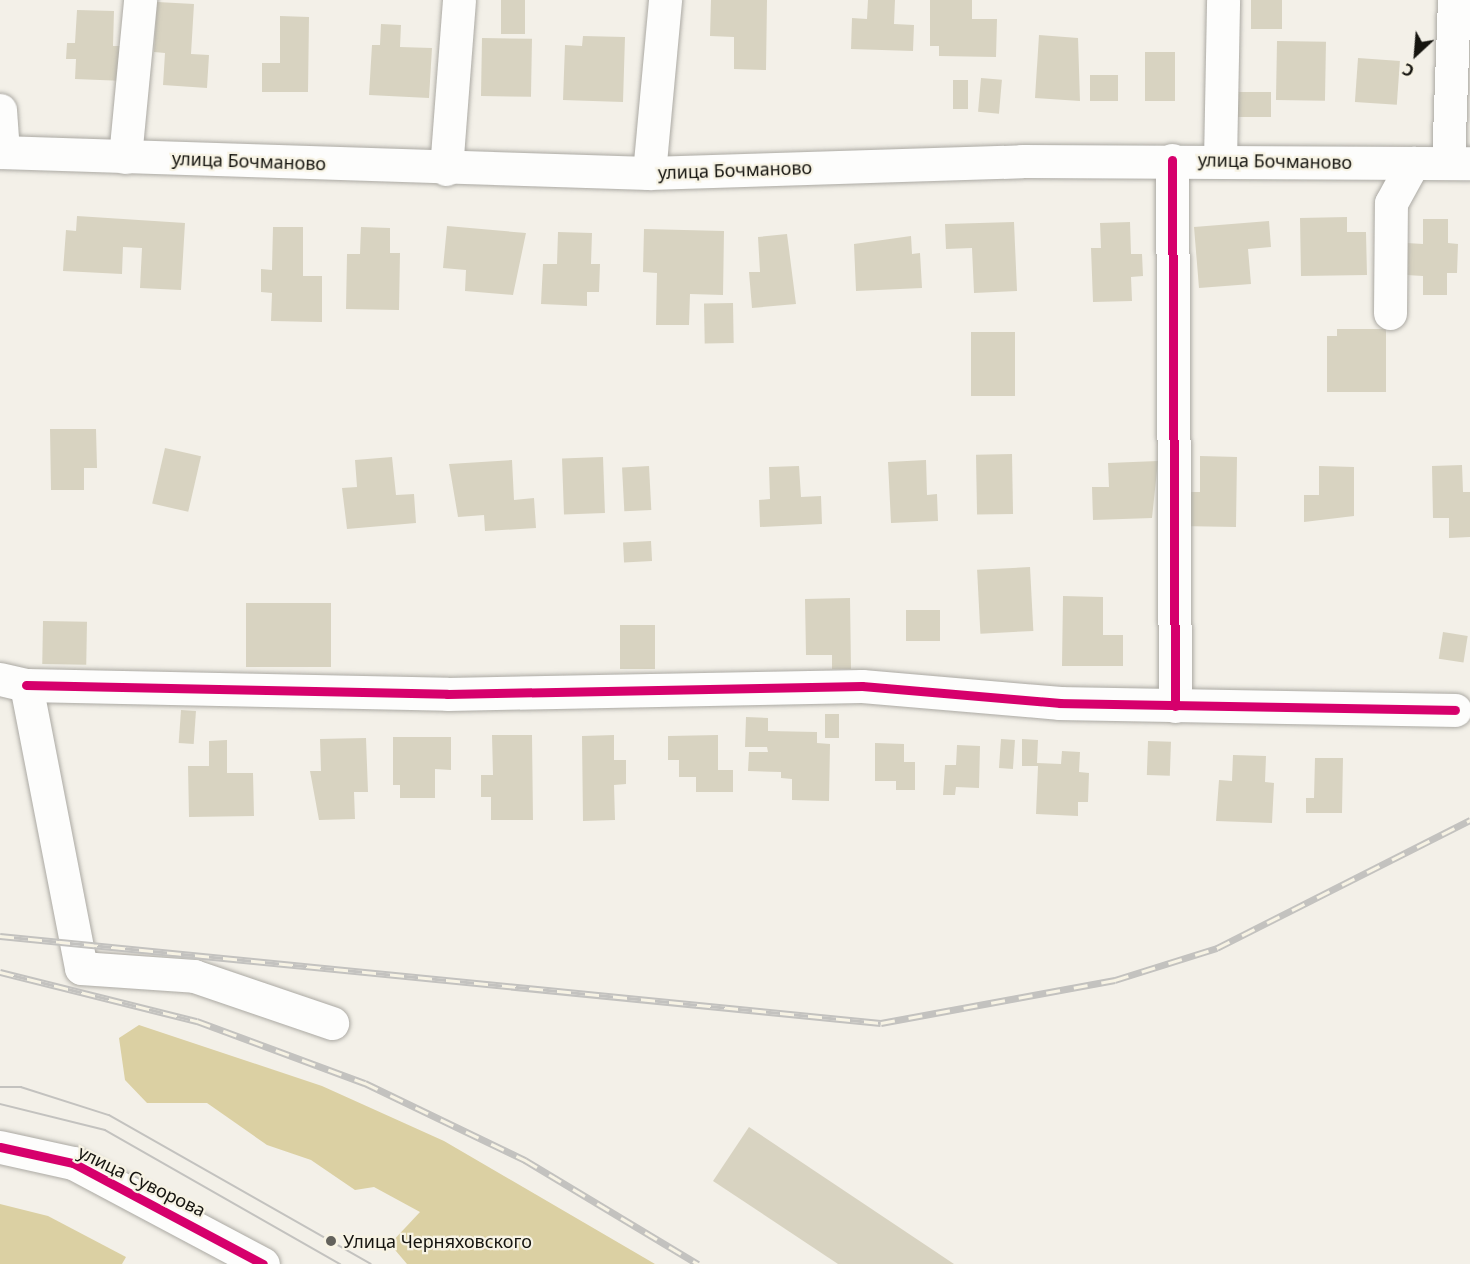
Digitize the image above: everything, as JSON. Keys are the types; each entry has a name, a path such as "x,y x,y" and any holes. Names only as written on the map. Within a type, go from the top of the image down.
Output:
{"street":[{"path":"125,157 140,0"},
{"path":"446,169 459,0"},
{"path":"649,173 665,0"},
{"path":"1220,161 1224,0"},
{"path":"1454,0 1459,163"},
{"path":"0,110 2,152"},
{"name":"улица Бочманово","path":"2,152 446,169 649,173 1172,160 1459,163"},
{"path":"1172,160 1175,706"},
{"path":"1390,312 1391,203 1413,163"},
{"path":"332,1023 194,976 81,968 13,682 447,694 862,686 1060,704 1455,710"},
{"name":"улица Суворова","path":"0,1147 74,1163 263,1264"}],"shaded area":[{"path":"139,1025 322,1086 444,1141 655,1264 407,1264 390,1244 420,1212 374,1187 355,1190 311,1160 267,1145 207,1103 147,1103 125,1080 119,1038"},
{"path":"0,1204 48,1216 126,1257 122,1264 0,1264"}],"building":[{"path":"501,0 525,0 525,34 501,34"},
{"path":"711,0 767,0 766,70 734,69 734,37 710,36"},
{"path":"868,0 895,0 894,24 914,25 913,51 851,49 852,18 867,19"},
{"path":"930,0 972,0 972,19 997,19 996,57 939,56 939,46 930,46"},
{"path":"1251,0 1282,0 1282,29 1251,29"},
{"path":"157,2 194,4 191,54 209,55 207,88 163,85 165,53 154,52"},
{"path":"77,10 114,11 113,46 127,46 125,81 75,79 76,59 66,59 67,43 75,43"},
{"path":"280,16 309,17 308,92 262,92 262,63 280,63"},
{"path":"381,24 401,25 400,47 432,48 429,98 369,95 372,45 380,45"},
{"path":"1039,35 1078,38 1080,101 1035,98"},
{"path":"583,36 625,37 623,102 563,100 565,45 582,46"},
{"path":"482,38 532,39 531,97 481,96"},
{"path":"1277,41 1326,42 1325,101 1276,100"},
{"path":"1145,52 1175,52 1175,101 1145,101"},
{"path":"1358,58 1400,61 1397,105 1355,102"},
{"path":"1090,75 1118,75 1118,101 1090,101"},
{"path":"981,78 1002,80 999,114 978,112"},
{"path":"953,80 968,80 968,109 953,109"},
{"path":"1234,92 1271,92 1271,117 1234,117"},
{"path":"77,216 185,223 181,290 140,288 142,248 123,247 122,274 63,271 66,230 76,231"},
{"path":"1347,217 1347,232 1366,232 1367,275 1301,276 1300,218"},
{"path":"1423,219 1448,219 1448,243 1458,244 1457,273 1447,273 1447,295 1423,295 1423,276 1406,275 1407,243 1423,244"},
{"path":"1269,221 1271,247 1248,249 1251,284 1199,288 1194,227"},
{"path":"1014,222 1017,291 974,293 972,248 946,249 945,224"},
{"path":"1130,222 1131,254 1142,254 1143,276 1131,277 1132,301 1093,302 1091,248 1101,248 1100,223"},
{"path":"447,226 526,233 513,295 465,291 466,270 443,268"},
{"path":"273,227 303,227 303,276 322,276 322,322 271,321 272,293 261,292 261,269 272,270"},
{"path":"361,227 390,228 390,253 400,253 399,310 346,309 347,254 360,254"},
{"path":"644,229 724,231 723,295 690,294 689,325 656,325 657,273 643,272"},
{"path":"558,232 592,233 591,264 600,264 599,292 587,292 587,306 541,304 543,264 557,264"},
{"path":"787,234 796,304 752,308 749,272 760,272 758,237"},
{"path":"911,236 912,254 920,253 922,288 856,291 854,244"},
{"path":"733,303 734,343 705,344 704,304"},
{"path":"1337,329 1386,329 1386,392 1327,392 1327,336 1337,336"},
{"path":"971,332 1015,332 1015,396 971,396"},
{"path":"50,429 96,429 97,468 84,468 84,490 51,490"},
{"path":"165,448 201,456 188,512 152,504"},
{"path":"1012,454 1013,514 977,515 976,455"},
{"path":"1200,456 1237,457 1236,527 1180,526 1181,492 1200,492"},
{"path":"392,457 396,495 414,494 416,523 347,529 342,488 357,487 355,460"},
{"path":"603,457 605,513 564,514 562,458"},
{"path":"512,460 514,500 534,498 536,528 485,531 484,515 458,517 449,464"},
{"path":"926,460 927,495 937,494 938,521 891,523 888,462"},
{"path":"1158,461 1152,518 1093,520 1092,487 1109,487 1108,463"},
{"path":"1462,465 1463,492 1470,492 1470,537 1449,538 1449,518 1433,518 1432,466"},
{"path":"649,466 651,510 624,511 622,467"},
{"path":"799,466 801,497 821,496 822,524 760,527 759,500 770,499 769,467"},
{"path":"1319,466 1354,467 1354,516 1304,522 1304,495 1319,495"},
{"path":"651,541 652,561 624,562 623,542"},
{"path":"1030,567 1033,631 980,634 977,570"},
{"path":"1063,596 1103,597 1103,635 1123,635 1123,666 1062,666"},
{"path":"850,598 851,669 832,669 832,655 806,655 805,599"},
{"path":"246,603 331,603 331,667 246,667"},
{"path":"906,610 940,610 940,641 906,641"},
{"path":"43,621 87,622 86,665 42,664"},
{"path":"620,625 655,625 655,669 620,669"},
{"path":"1443,632 1468,636 1463,663 1439,659"},
{"path":"181,710 196,711 194,744 179,743"},
{"path":"825,714 839,714 839,738 825,738"},
{"path":"746,717 768,718 768,731 817,732 817,743 830,744 829,801 792,800 792,779 781,778 781,772 748,771 749,752 768,752 767,747 745,747"},
{"path":"492,735 532,735 533,820 491,820 491,797 481,797 481,775 493,775"},
{"path":"614,735 614,760 626,760 626,784 614,785 615,820 583,821 582,736"},
{"path":"718,735 718,770 733,770 733,792 696,792 696,777 679,777 679,760 668,760 668,736"},
{"path":"393,737 451,737 451,770 435,769 435,798 400,798 400,785 393,785"},
{"path":"366,738 368,792 354,792 355,819 319,820 310,771 321,771 320,739"},
{"path":"1001,739 1015,740 1013,769 999,768"},
{"path":"1022,739 1038,740 1037,763 1061,764 1062,751 1080,752 1079,772 1089,773 1088,802 1078,802 1078,816 1036,814 1038,766 1022,766"},
{"path":"227,740 227,773 253,773 254,816 189,817 188,766 209,766 209,741"},
{"path":"1148,741 1171,742 1170,776 1147,775"},
{"path":"875,743 904,744 904,762 915,762 915,790 896,790 896,781 875,781"},
{"path":"957,745 980,746 979,788 956,787 955,795 943,795 945,765 956,765"},
{"path":"1233,755 1266,756 1265,782 1274,783 1272,823 1216,821 1219,780 1232,781"},
{"path":"1315,758 1343,758 1342,813 1306,813 1306,798 1314,798"},
{"path":"749,1127 954,1264 838,1264 713,1181"}],"tram line":[{"path":"0,1087 21,1087 109,1115 371,1264"},
{"path":"0,1104 105,1130 340,1264"}],"railway":[{"path":"0,936 881,1023 1115,980 1217,948 1470,820"},
{"path":"0,972 197,1021 365,1083 525,1160 698,1264"}],"cycle path":[{"path":"1172,160 1175,706"},
{"path":"26,685 447,694 862,686 1060,703 1455,710"},
{"path":"0,1147 73,1163 263,1264"}],"place":[{"name":"Улица Черняховского","path":"331,1241"}]}
